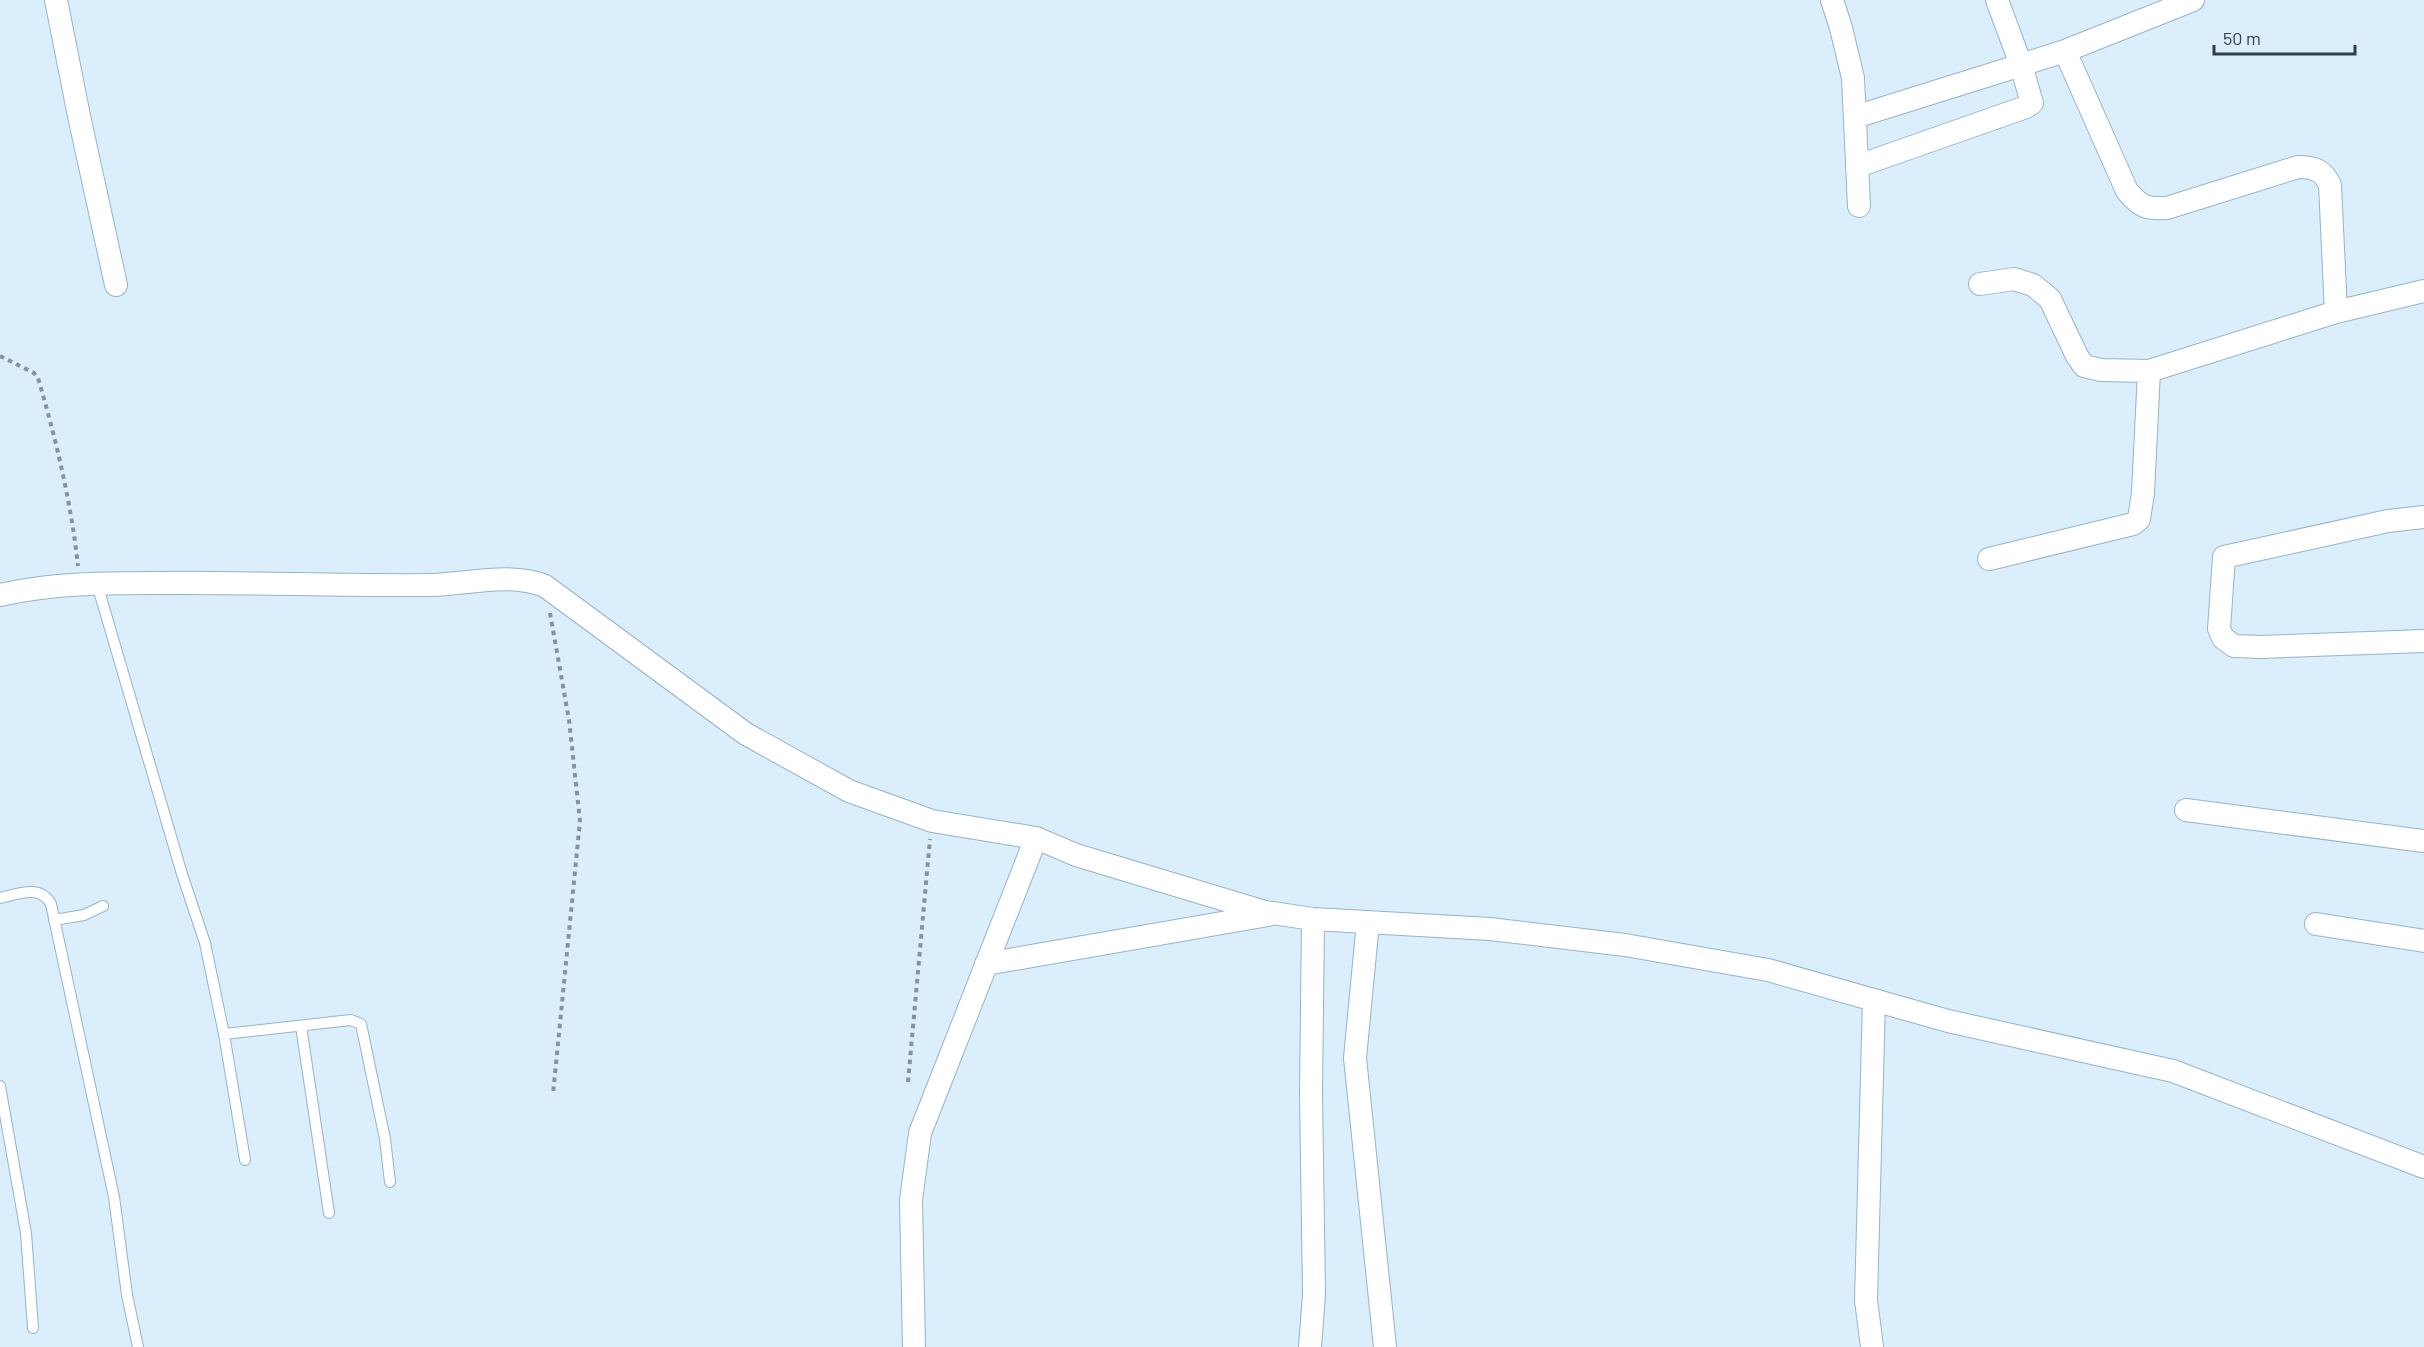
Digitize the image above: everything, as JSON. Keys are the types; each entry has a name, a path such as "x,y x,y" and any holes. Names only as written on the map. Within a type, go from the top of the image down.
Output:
{"street":[{"path":"56,0 116,285"},
{"path":"1832,0 1853,78 1859,206"},
{"path":"1858,166 2032,103 2032,96 1997,0"},
{"path":"1855,117 2065,51 2193,0"},
{"path":"2065,51 2127,191 2138,204 2150,208 2167,208 2298,167 2311,167 2326,176 2330,185 2336,312"},
{"path":"1980,284 2014,279 2033,285 2050,299 2084,366 2101,370 2149,371 2336,312 2424,291"},
{"path":"1989,559 2133,524 2139,519 2143,493 2149,371"},
{"path":"2424,517 2388,521 2224,557 2219,629 2223,638 2234,646 2424,641"},
{"path":"0,595 52,585 227,582 434,585 521,580 545,586 746,734 849,791 932,820 1036,838 1076,855 1265,912 1313,919 1490,929 1625,945 1768,970 1948,1021 2173,1071 2424,1167"},
{"path":"2186,810 2424,841"},
{"path":"914,1347 911,1200 920,1133 1036,838"},
{"path":"986,964 1278,914"},
{"path":"1310,1347 1314,1294 1311,1094 1313,919"},
{"path":"1368,922 1355,1058 1385,1347"},
{"path":"2316,924 2424,941"},
{"path":"1872,1347 1866,1300 1874,1000"}],"lane":[{"path":"88,584 204,943 224,1034 245,1160"},
{"path":"0,898 30,892 42,894 51,904 114,1197 127,1294 138,1347"},
{"path":"54,920 84,915 103,906"},
{"path":"224,1034 351,1020 361,1024 385,1139 390,1182"},
{"path":"301,1026 329,1213"},
{"path":"0,1086 26,1233 33,1328"}],"path":[{"path":"0,356 29,370 38,378 56,442 75,541 88,584"},
{"path":"545,586 569,720 580,821 554,1094"},
{"path":"908,1082 932,820"}]}
